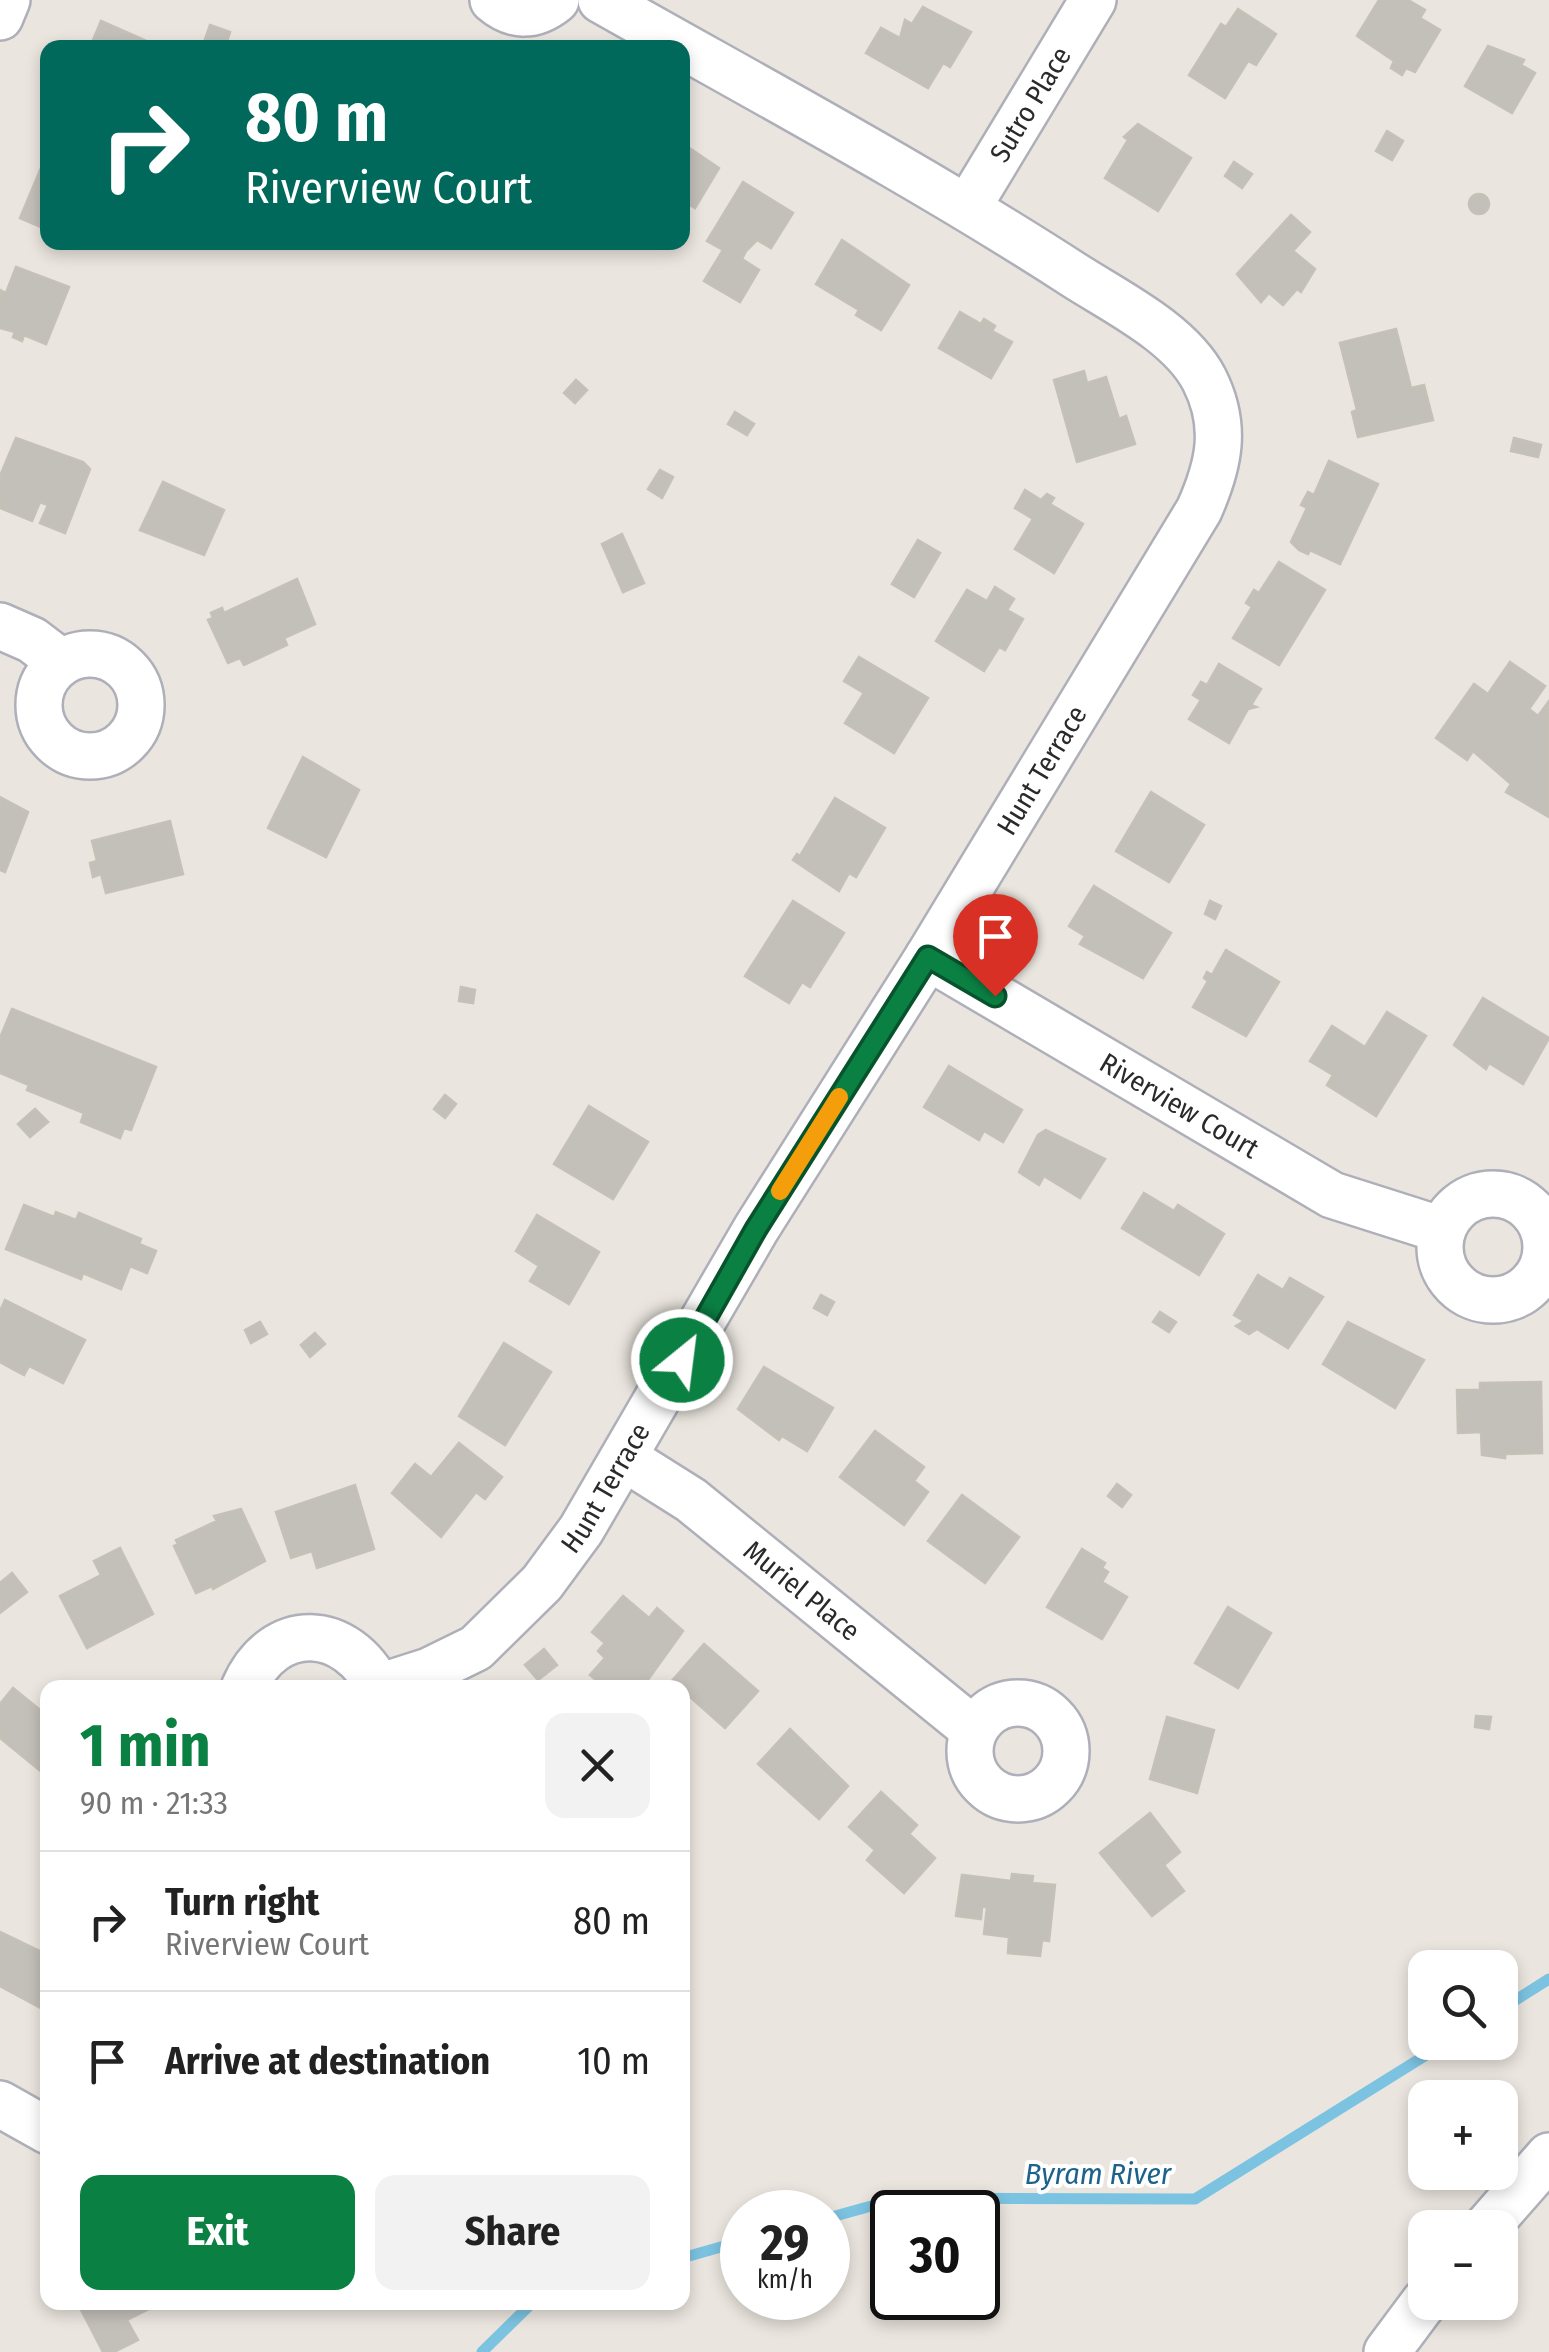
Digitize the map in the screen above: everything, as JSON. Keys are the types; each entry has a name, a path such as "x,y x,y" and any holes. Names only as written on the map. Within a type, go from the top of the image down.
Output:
{"street":[{"path":"0,17 7,0"},
{"path":"493,0 518,14 538,12 556,0"},
{"name":"Hunt Terrace","path":"601,0 672,40"},
{"name":"Sutro Place","path":"968,207 1093,0"},
{"name":"Hunt Terrace","path":"401,1680 476,1648 511,1616 572,1543 626,1459 756,1229 928,957 1199,510 1218,468 1211,399 1202,376 1174,345 1141,319 968,207 690,50"},
{"path":"0,626 32,640 61,662"},
{"name":"Riverview Court","path":"928,957 1332,1195 1442,1230"},
{"name":"Muriel Place","path":"626,1459 692,1500 974,1730"},
{"name":"Hunt Terrace","path":"248,1680 253,1668 274,1648 298,1638 319,1637 345,1646 367,1665 375,1680"},
{"path":"0,2104 40,2126"},
{"path":"1502,2210 1549,2156"},
{"path":"1387,2352 1411,2320"}],"building":[{"path":"1379,0 1408,0 1425,10 1420,18 1440,30 1415,72 1406,68 1402,75 1391,68 1394,61 1357,36"},
{"path":"923,7 971,32 950,67 943,63 928,88 866,53 881,28 900,38 905,20 912,24"},
{"path":"1238,9 1276,34 1256,65 1248,61 1225,98 1189,75 1221,24 1226,27"},
{"path":"101,21 143,40 93,40"},
{"path":"210,25 230,32 228,40 205,40"},
{"path":"1488,46 1524,60 1521,65 1535,73 1512,113 1465,86"},
{"path":"1138,124 1191,158 1158,211 1105,178 1128,140 1124,137"},
{"path":"1387,131 1403,141 1392,160 1376,151"},
{"path":"690,148 719,168 695,208 690,205"},
{"path":"1234,162 1252,174 1242,188 1225,176"},
{"path":"40,170 40,227 20,218"},
{"path":"743,182 793,213 771,248 757,240 746,251 742,259 759,270 740,302 704,281 723,250 707,241"},
{"path":"1479,194 1489,204 1479,214 1469,204"},
{"path":"1291,215 1310,232 1293,251 1315,269 1301,292 1297,289 1283,305 1269,293 1261,302 1237,274"},
{"path":"842,240 909,285 881,330 856,315 859,310 816,284"},
{"path":"16,267 69,287 46,344 24,335 22,341 13,337 15,332 0,328 0,290 6,293"},
{"path":"960,312 981,324 984,319 995,326 992,331 1012,342 991,378 939,348"},
{"path":"1396,329 1411,388 1424,385 1433,420 1358,437 1352,412 1357,410 1340,343"},
{"path":"1084,371 1087,383 1106,377 1119,419 1126,416 1135,444 1077,462 1054,380"},
{"path":"576,380 587,390 575,403 564,393"},
{"path":"735,412 754,424 747,435 728,424"},
{"path":"16,438 83,462 90,469 65,533 40,523 48,505 40,502 32,521 0,508 0,476"},
{"path":"1514,438 1541,445 1538,457 1511,451"},
{"path":"1329,461 1378,484 1340,564 1310,550 1308,554 1299,550 1291,542 1307,508 1301,505 1308,492 1314,495"},
{"path":"660,470 673,477 662,498 648,489"},
{"path":"163,482 224,510 204,555 140,530"},
{"path":"1025,490 1041,500 1047,494 1054,498 1050,504 1083,524 1054,573 1015,549 1033,519 1015,508"},
{"path":"622,534 644,583 623,592 602,544"},
{"path":"918,540 940,553 914,597 892,584"},
{"path":"1279,562 1325,590 1279,665 1233,638 1252,607 1246,603 1254,590 1259,593"},
{"path":"297,579 315,624 284,638 287,645 244,665 240,658 228,663 208,620 213,618 211,613 222,608 224,613"},
{"path":"995,587 1014,599 1007,610 1023,619 1005,650 999,647 984,671 936,641 967,590 987,601"},
{"path":"859,657 928,698 894,753 845,723 864,693 844,681"},
{"path":"1510,662 1545,686 1529,709 1538,716 1549,701 1549,817 1506,792 1511,784 1473,751 1467,760 1436,738 1474,684 1488,694"},
{"path":"1219,664 1261,689 1251,705 1256,707 1248,709 1229,743 1189,719 1201,700 1193,695 1201,682 1207,685"},
{"path":"303,757 359,790 326,857 268,828"},
{"path":"1151,792 1204,825 1169,882 1116,851"},
{"path":"0,797 28,812 5,872 0,870"},
{"path":"835,798 885,828 856,877 849,873 839,891 793,860 797,854 800,856"},
{"path":"170,821 183,874 106,893 101,874 93,877 90,863 97,861 92,841"},
{"path":"1094,886 1171,933 1143,978 1080,944 1085,936 1069,926"},
{"path":"793,901 844,933 810,987 802,982 789,1003 745,976"},
{"path":"1210,901 1221,906 1215,919 1205,914"},
{"path":"1226,950 1279,982 1246,1036 1193,1007 1208,981 1204,978 1207,972 1212,975"},
{"path":"461,987 475,990 473,1003 459,1001"},
{"path":"1483,998 1549,1038 1523,1084 1489,1063 1486,1069 1454,1045"},
{"path":"12,1009 156,1067 131,1130 124,1128 120,1138 81,1122 84,1113 27,1090 29,1085 0,1073 0,1038"},
{"path":"1387,1012 1426,1036 1376,1116 1327,1085 1333,1075 1310,1061 1332,1026 1365,1047"},
{"path":"949,1066 1022,1110 1003,1142 984,1131 979,1140 924,1107"},
{"path":"445,1095 456,1104 445,1118 434,1109"},
{"path":"589,1106 648,1142 613,1199 554,1164"},
{"path":"35,1109 48,1122 30,1137 18,1124"},
{"path":"1046,1130 1105,1159 1080,1198 1044,1176 1039,1185 1019,1172 1038,1135"},
{"path":"1144,1193 1174,1211 1178,1205 1224,1234 1199,1275 1122,1228"},
{"path":"24,1205 54,1217 56,1212 76,1220 79,1213 141,1239 139,1244 156,1251 147,1273 130,1266 121,1289 83,1273 81,1279 6,1249"},
{"path":"537,1215 599,1252 569,1304 530,1281 539,1266 516,1251"},
{"path":"1258,1275 1283,1290 1290,1278 1323,1297 1288,1348 1257,1329 1249,1334 1236,1326 1244,1321 1234,1315"},
{"path":"821,1295 834,1302 827,1315 814,1308"},
{"path":"5,1300 85,1340 63,1383 29,1366 24,1375 0,1362 0,1311"},
{"path":"1160,1312 1176,1322 1169,1332 1153,1322"},
{"path":"260,1322 267,1334 251,1343 245,1330"},
{"path":"1348,1322 1424,1360 1395,1408 1323,1364"},
{"path":"315,1333 325,1344 310,1357 301,1345"},
{"path":"504,1343 551,1372 505,1445 459,1416"},
{"path":"764,1367 833,1408 807,1451 782,1436 779,1440 738,1409"},
{"path":"1541,1382 1542,1453 1505,1454 1505,1458 1482,1455 1481,1432 1458,1433 1457,1390 1480,1390 1480,1383"},
{"path":"875,1431 924,1467 914,1481 928,1492 904,1525 840,1477"},
{"path":"459,1443 502,1477 485,1499 476,1492 441,1537 392,1493 415,1464 431,1477"},
{"path":"1117,1484 1131,1495 1122,1507 1108,1496"},
{"path":"355,1485 374,1549 317,1568 312,1551 291,1558 276,1512"},
{"path":"962,1495 1019,1537 985,1583 928,1541"},
{"path":"241,1509 265,1561 213,1589 212,1586 196,1593 174,1546 178,1544 176,1540 217,1521 214,1516"},
{"path":"120,1548 153,1614 87,1648 60,1596 101,1575 94,1561"},
{"path":"1082,1549 1105,1563 1102,1568 1108,1572 1102,1582 1127,1597 1102,1639 1047,1607"},
{"path":"12,1573 27,1592 0,1613 0,1583"},
{"path":"623,1596 649,1618 657,1608 683,1631 648,1680 596,1680 590,1675 605,1658 598,1651 605,1643 592,1632"},
{"path":"1228,1607 1271,1633 1238,1688 1195,1663"},
{"path":"704,1644 758,1691 725,1728 690,1697 690,1680 673,1680"},
{"path":"544,1649 557,1665 538,1680 525,1665"},
{"path":"13,1688 40,1710 40,1770 0,1738 0,1704"},
{"path":"1476,1716 1491,1717 1489,1729 1475,1727"},
{"path":"1167,1717 1214,1730 1197,1793 1150,1779"},
{"path":"790,1729 848,1786 819,1819 758,1764"},
{"path":"881,1792 917,1825 909,1834 935,1858 904,1893 867,1860 875,1850 849,1827"},
{"path":"1150,1813 1180,1852 1164,1865 1184,1891 1152,1916 1100,1853"},
{"path":"1012,1874 1033,1876 1032,1883 1055,1885 1049,1941 1042,1940 1040,1956 1008,1953 1009,1937 984,1934 987,1907 982,1907 981,1919 956,1916 962,1875 1011,1881"},
{"path":"0,1932 40,1951 40,2008 0,1986"},
{"path":"81,2310 147,2310 127,2320 138,2340 114,2352 103,2352"}],"waterway":[{"name":"Byram River","path":"1518,1999 1549,1979"},
{"name":"Byram River","path":"850,2212 900,2198 1195,2199 1418,2060"},
{"name":"Byram River","path":"690,2256 720,2247"},
{"name":"Byram River","path":"482,2352 525,2310"}],"slow traffic":[{"path":"780,1191 839,1097"}],"route":[{"path":"682,1360 756,1229 928,957 995,996"}]}
